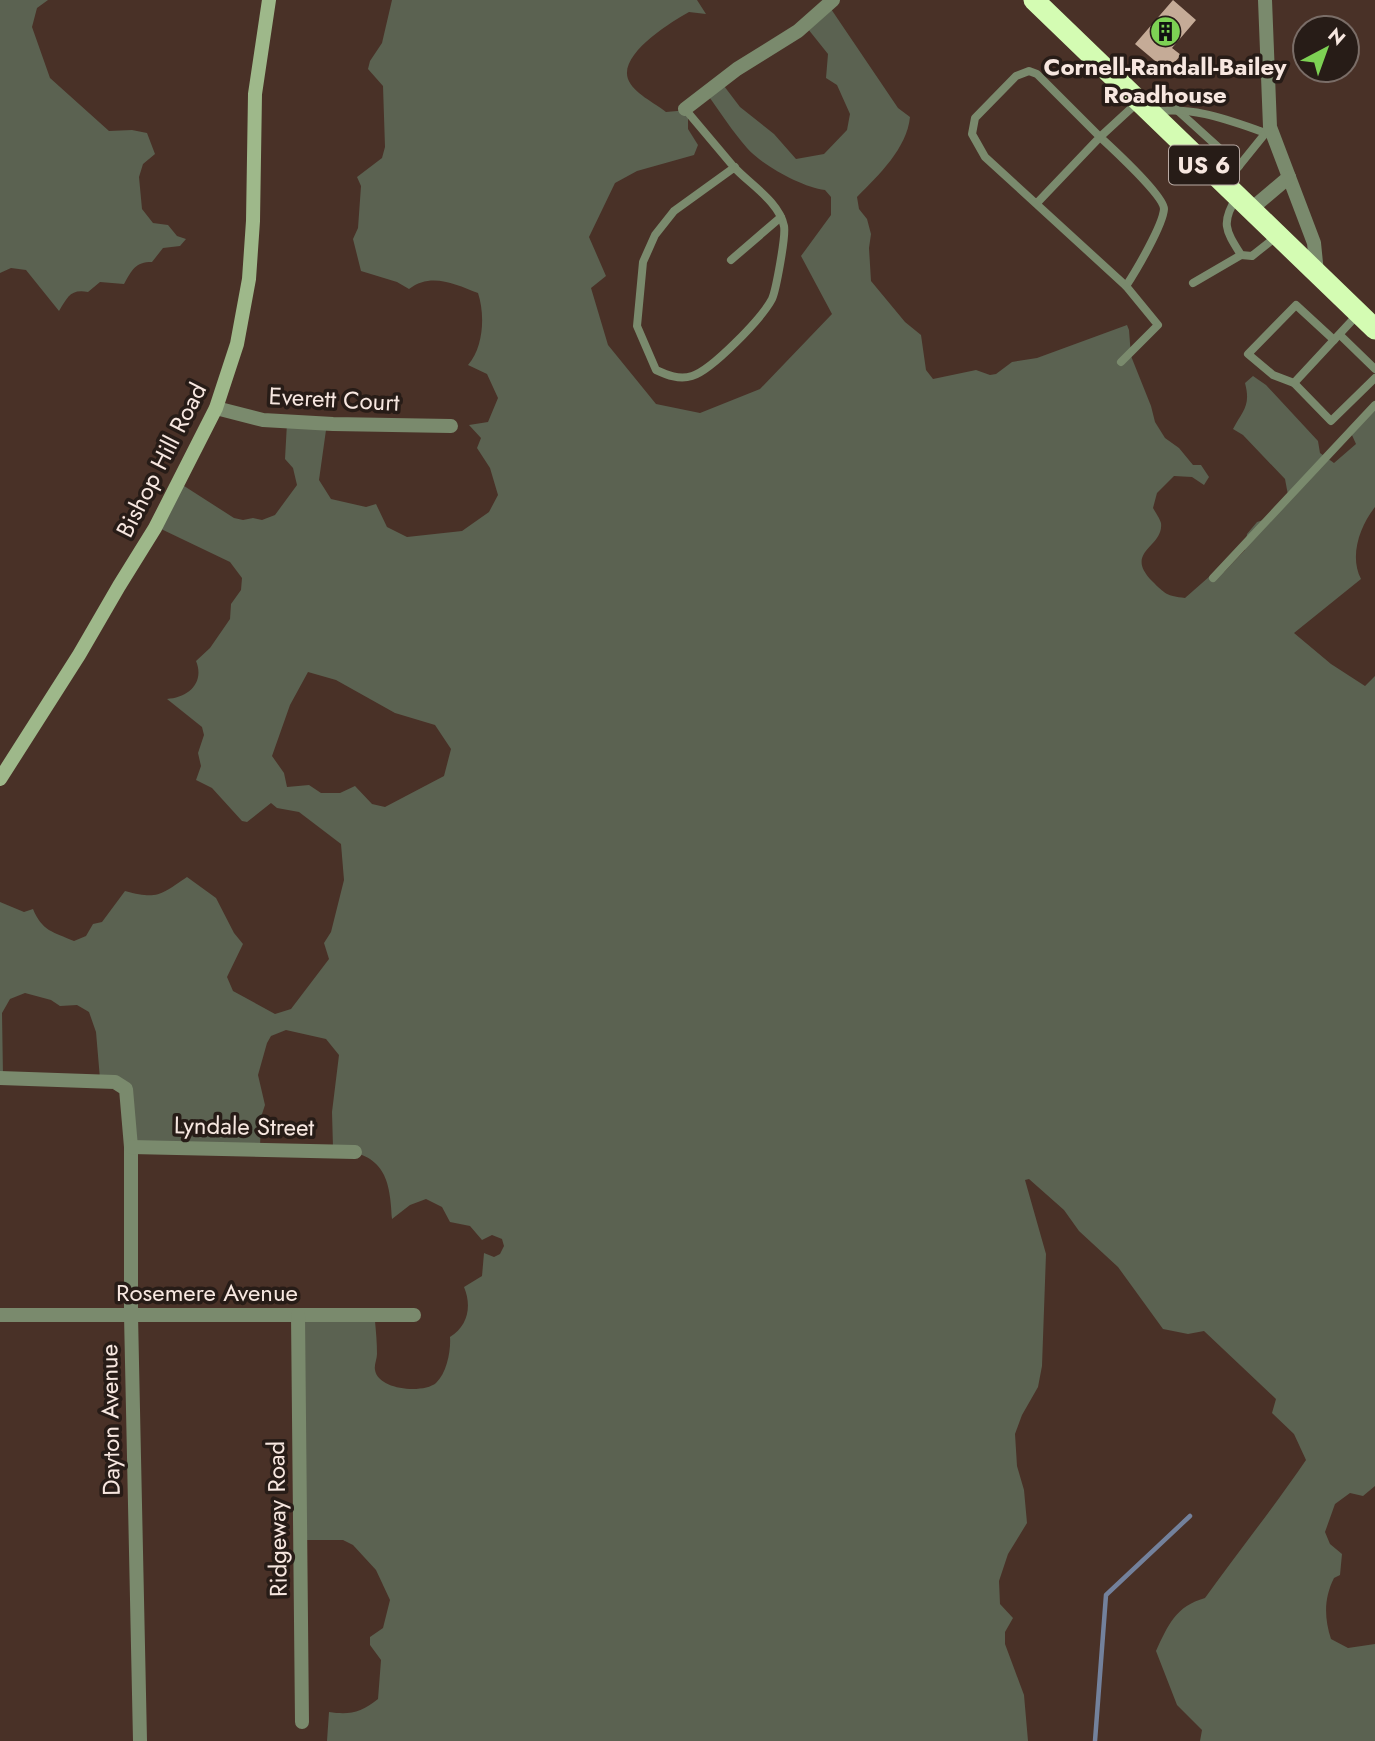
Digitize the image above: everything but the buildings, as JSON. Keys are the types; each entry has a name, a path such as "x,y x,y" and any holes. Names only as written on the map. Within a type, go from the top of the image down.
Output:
{"highway":[{"name":"US 6","path":"1034,0 1375,329"}],"street":[{"name":"Bishop Hill Road","path":"0,779 155,528 216,408 237,344 248,279 253,221 255,94 269,0"},
{"path":"685,109 737,69 799,31 833,0"},
{"path":"1265,0 1268,130 1314,243 1317,273"},
{"path":"1237,197 1289,177"},
{"name":"Everett Court","path":"216,408 263,420 452,426"},
{"name":"Dayton Avenue","path":"0,1078 115,1082 126,1089 131,1147 131,1315 140,1741"},
{"name":"Lyndale Street","path":"131,1147 355,1152"},
{"name":"Rosemere Avenue","path":"0,1315 414,1315"},
{"name":"Ridgeway Road","path":"298,1315 302,1722"}],"lane":[{"path":"1121,362 1158,325 1126,286 985,157 972,134 975,118 1016,76 1029,71 1047,84 1162,200 1164,209 1150,246 1126,286"},
{"path":"1037,203 1100,137 1143,107 1176,109 1219,117 1268,130 1239,166 1237,197 1227,212 1227,228 1241,255"},
{"path":"685,109 734,167 770,201 785,228 772,298 756,322 723,354 692,376 674,377 656,370 637,326 643,262 655,235 674,211 734,167"},
{"path":"1176,109 1239,166"},
{"path":"731,260 781,217"},
{"path":"1193,283 1241,255 1252,256 1278,235"},
{"path":"1375,369 1296,306 1248,354 1273,375 1294,383 1331,421 1375,378"},
{"path":"1294,383 1359,313"},
{"path":"1213,578 1375,405"}],"green space":[{"path":"0,0 48,0 37,8 32,27 50,78 109,131 132,130 147,133 155,154 143,164 139,177 142,209 153,223 168,225 177,236 186,239 180,246 163,248 152,262 138,265 124,284 100,282 88,292 73,293 59,311 26,270 11,268 0,273"},
{"path":"392,0 697,0 706,14 689,12 659,31 639,49 627,69 628,79 634,89 666,112 688,110 688,129 698,145 694,155 637,171 615,183 589,237 606,276 591,288 608,345 656,404 700,413 760,389 832,314 801,256 831,215 831,197 825,190 794,180 754,155 707,94 721,82 740,107 774,134 796,159 824,154 847,130 850,114 837,85 826,78 828,54 808,29 829,6 898,108 910,117 898,150 857,197 859,209 867,219 871,234 871,281 905,322 921,335 926,370 933,379 976,370 990,375 996,374 1012,362 1037,358 1127,325 1131,356 1155,422 1165,438 1179,448 1193,465 1201,465 1209,477 1204,485 1192,477 1174,476 1157,493 1153,508 1161,523 1160,531 1143,556 1142,563 1144,571 1152,581 1170,595 1185,598 1210,576 1224,572 1245,550 1247,534 1257,522 1273,517 1288,495 1285,479 1243,435 1233,429 1246,403 1245,383 1253,376 1266,385 1318,441 1320,453 1334,463 1356,444 1351,433 1375,410 1375,507 1361,532 1356,551 1361,579 1294,633 1331,664 1365,686 1375,676 1375,1486 1363,1496 1350,1493 1335,1504 1325,1532 1330,1544 1342,1554 1340,1575 1334,1578 1327,1600 1326,1615 1331,1639 1348,1648 1375,1644 1375,1741 1200,1741 1202,1730 1177,1705 1156,1651 1165,1633 1180,1611 1205,1598 1306,1460 1294,1434 1272,1413 1276,1399 1204,1331 1188,1334 1163,1329 1118,1267 1079,1231 1064,1210 1029,1179 1025,1180 1046,1254 1042,1366 1038,1387 1015,1434 1017,1466 1024,1490 1027,1523 1008,1554 999,1581 1000,1604 1013,1618 1005,1632 1005,1644 1024,1695 1028,1741 327,1741 329,1712 355,1712 378,1699 381,1660 370,1645 370,1637 383,1628 390,1600 376,1570 353,1545 343,1540 303,1540 299,1321 375,1321 375,1368 378,1377 392,1386 402,1388 430,1386 440,1379 449,1355 450,1337 461,1327 467,1315 468,1301 464,1287 482,1276 484,1253 494,1257 500,1254 504,1246 502,1239 492,1235 482,1240 470,1226 450,1222 442,1207 426,1199 410,1205 392,1219 389,1189 380,1168 363,1155 333,1148 332,1112 339,1055 326,1039 286,1030 271,1036 258,1075 265,1105 261,1117 260,1147 133,1146 128,1090 100,1079 96,1032 89,1012 77,1005 60,1006 51,1000 25,993 10,999 2,1013 3,1076 0,1076 0,902 24,912 33,909 44,926 74,941 86,936 93,924 102,922 125,891 145,895 158,894 187,877 216,898 234,933 243,944 227,977 233,991 275,1014 291,1009 329,959 324,943 331,932 344,880 341,844 299,812 277,808 271,803 247,822 242,821 212,788 196,780 201,766 198,753 204,735 202,727 167,699 182,696 193,688 198,676 196,661 210,648 230,619 231,604 241,590 242,578 230,562 159,528 181,484 234,518 262,520 275,515 297,485 293,468 285,459 287,423 326,430 319,480 331,499 366,507 376,504 387,527 407,537 462,531 489,512 498,495 490,468 477,448 481,438 469,425 488,422 498,398 487,374 468,365 477,349 482,330 478,293 452,283 434,280 409,289 397,282 361,271 353,239 358,228 361,186 357,177 382,158 385,147 383,86 368,69 382,43","holes":["308,672 336,680 395,713 435,725 451,749 444,776 385,807 372,804 355,786 340,793 321,793 309,785 287,787 284,773 272,756 290,705"]}],"waterway":[{"path":"1095,1741 1106,1595 1190,1516"}],"place":[{"name":"Cornell-Randall-Bailey Roadhouse","path":"1165,32"}]}
